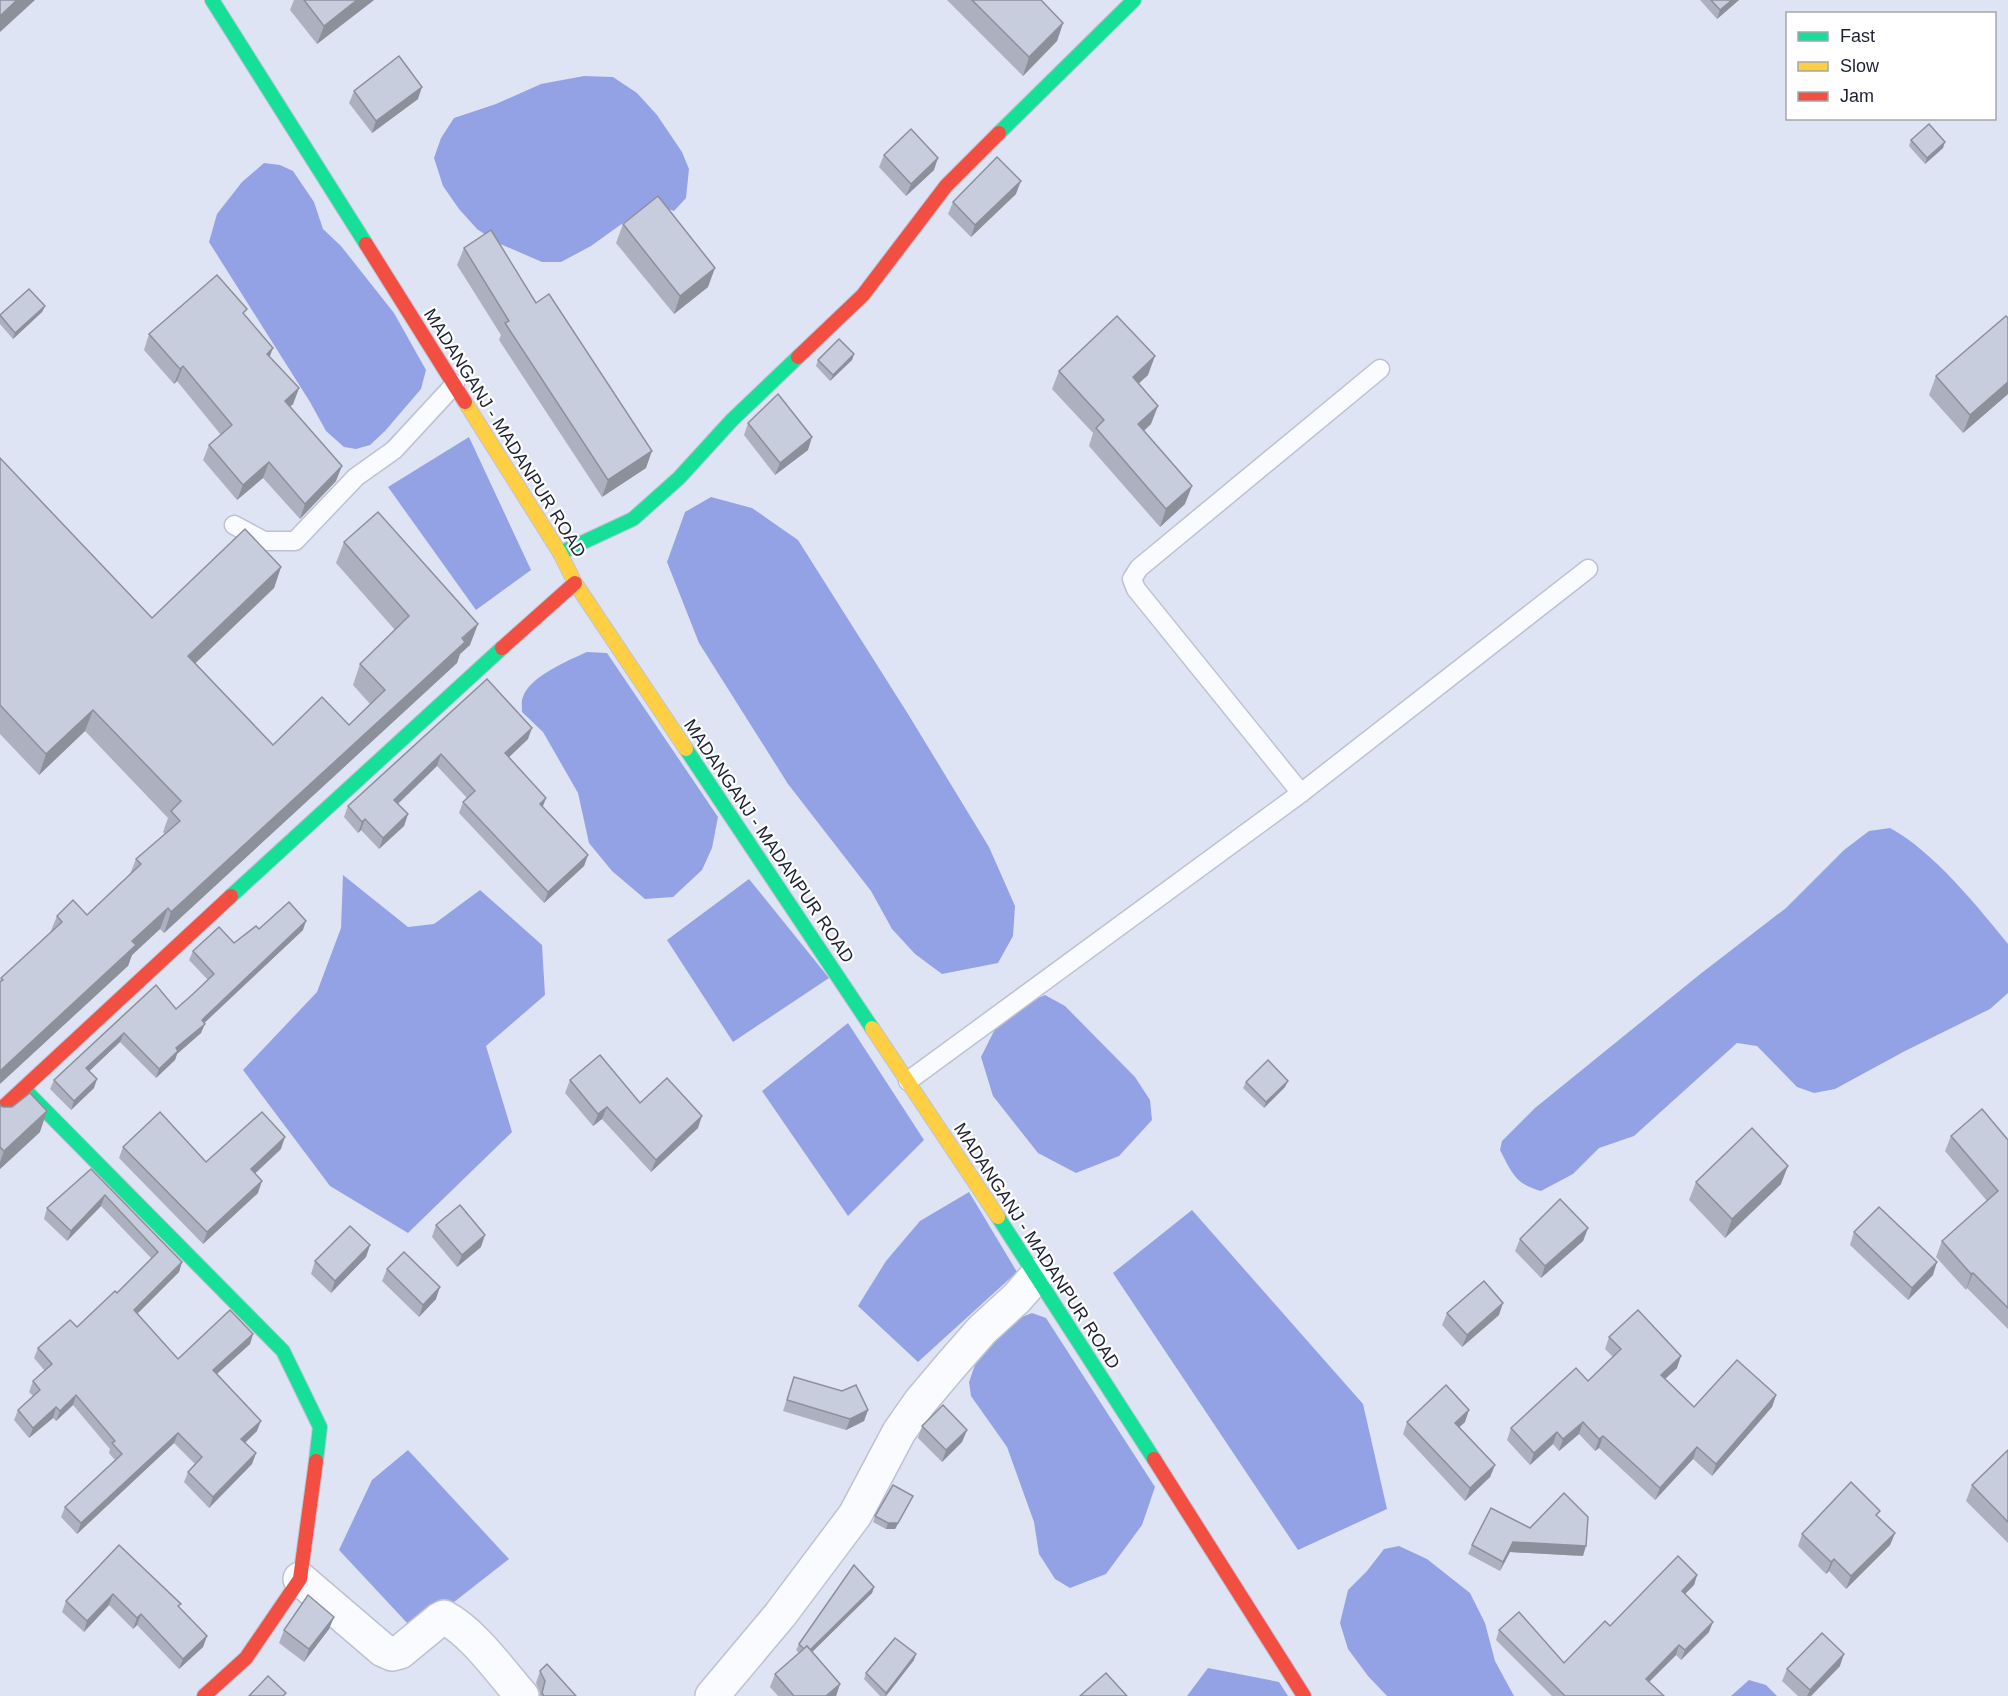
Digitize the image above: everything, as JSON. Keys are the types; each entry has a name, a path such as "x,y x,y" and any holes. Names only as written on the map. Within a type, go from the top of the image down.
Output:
{"street":[{"name":"MADANGANJ - MADANPUR ROAD","path":"212,0 561,553 574,583 1037,1275 1304,1696"},
{"path":"561,553 633,519 679,478 732,420 863,295 946,186 1134,0"},
{"path":"0,1110 434,708 574,583"},
{"path":"24,1089 283,1351 320,1427 300,1579 246,1658 204,1696"},
{"path":"712,1696 780,1615 855,1515 899,1432 920,1402 960,1355 1037,1275"},
{"path":"300,1579 382,1650 392,1654 400,1652 444,1617 458,1626 478,1646 522,1696"}],"lane":[{"path":"1300,793 1136,589 1132,579 1139,568 1380,369"},
{"path":"234,525 264,541 295,541 356,477 394,450 455,384"},
{"path":"908,1082 1300,793 1588,569"}],"water":[{"path":"584,76 613,77 637,93 657,115 682,152 689,169 686,198 674,211 656,205 641,210 591,246 561,262 542,262 498,243 477,229 443,186 434,158 441,138 454,118 496,104 541,84"},
{"path":"264,163 280,165 293,171 314,202 323,229 341,246 394,313 426,370 421,389 370,445 356,449 344,447 326,431 209,242 217,214 242,182"},
{"path":"469,437 531,570 476,610 388,487"},
{"path":"711,497 752,508 798,540 908,714 989,847 1015,906 1013,936 998,963 942,974 915,954 892,929 871,891 788,784 699,643 667,562 685,512"},
{"path":"587,652 607,653 718,817 712,848 702,870 673,897 645,899 612,871 589,843 578,793 543,732 522,712 522,699 533,683 551,670"},
{"path":"1890,828 1906,838 1938,865 1969,897 2008,944 2008,993 1990,1009 1835,1089 1814,1093 1797,1087 1757,1046 1737,1043 1634,1136 1599,1148 1573,1174 1541,1191 1525,1185 1515,1176 1500,1150 1502,1141 1535,1108 1699,975 1786,908 1844,850 1869,831"},
{"path":"343,875 408,927 434,924 480,890 542,945 545,995 486,1046 512,1132 408,1233 330,1186 243,1070 317,992 341,928"},
{"path":"749,879 829,978 733,1042 667,940"},
{"path":"1045,995 1065,1006 1135,1077 1150,1100 1152,1120 1119,1156 1076,1173 1038,1153 993,1096 981,1057 999,1021 1022,1005"},
{"path":"848,1023 924,1140 848,1216 762,1091"},
{"path":"969,1192 1017,1272 918,1362 858,1306 886,1261 920,1221"},
{"path":"1192,1210 1363,1404 1387,1509 1298,1550 1113,1273"},
{"path":"1032,1313 1046,1318 1155,1487 1142,1525 1106,1574 1070,1588 1055,1579 1039,1554 1034,1522 1007,1447 971,1396 969,1382 976,1362 1014,1320"},
{"path":"408,1450 509,1559 431,1620 409,1625 339,1550 372,1480"},
{"path":"1399,1546 1427,1559 1470,1593 1485,1623 1495,1661 1514,1696 1387,1696 1368,1676 1348,1649 1340,1623 1348,1590 1384,1549"},
{"path":"1208,1668 1279,1682 1288,1696 1187,1696"},
{"path":"1749,1680 1766,1685 1777,1696 1731,1696"}],"building":[{"path":"0,0 17,0 0,16"},
{"path":"304,0 357,0 324,26"},
{"path":"972,0 1041,0 1063,23 1029,57"},
{"path":"1711,0 1732,0 1720,10"},
{"path":"399,56 422,87 376,121 354,91"},
{"path":"1929,124 1945,142 1927,158 1911,140"},
{"path":"911,129 938,158 911,184 884,155"},
{"path":"997,157 1021,181 975,225 953,202"},
{"path":"658,196 715,268 680,296 623,224"},
{"path":"491,230 536,303 549,294 652,451 608,480 505,323 509,321 464,248"},
{"path":"217,275 247,309 243,313 273,348 267,354 299,388 285,401 342,466 305,504 269,462 243,485 209,445 232,425 183,366 180,369 149,334"},
{"path":"29,289 45,306 15,333 0,315"},
{"path":"1117,316 1155,356 1133,377 1158,406 1138,424 1192,486 1166,509 1096,428 1104,420 1059,371"},
{"path":"2006,316 2008,318 2008,382 1970,415 1936,376"},
{"path":"839,339 854,354 833,375 818,360"},
{"path":"778,394 812,437 780,463 748,423"},
{"path":"0,458 152,618 245,529 281,567 188,656 273,745 322,697 349,725 385,690 360,664 409,616 344,542 378,512 478,624 462,638 465,642 171,912 168,908 132,941 136,945 0,1071 0,982 3,980 1,978 62,922 57,916 73,900 87,915 141,864 136,859 180,821 171,811 181,801 93,710 46,754 0,705"},
{"path":"487,679 532,728 505,753 546,798 540,804 588,855 548,892 463,802 475,791 441,754 394,800 408,814 383,838 365,819 362,822 348,806"},
{"path":"289,902 306,921 202,1020 205,1024 176,1048 178,1051 159,1069 124,1033 86,1068 97,1079 74,1101 54,1080 156,985 176,1009 193,994 214,974 193,951 219,927 234,943 256,926 259,929"},
{"path":"600,1055 640,1103 667,1078 702,1116 656,1160 607,1107 598,1114 570,1080"},
{"path":"1268,1060 1288,1081 1266,1102 1246,1082"},
{"path":"30,1093 47,1111 4,1151 0,1147 0,1105 12,1107"},
{"path":"1982,1109 2008,1140 2008,1308 1973,1273 1971,1274 1942,1241 1998,1191 1951,1136"},
{"path":"160,1112 206,1162 262,1112 285,1137 251,1169 262,1181 207,1232 123,1147"},
{"path":"1752,1128 1788,1166 1732,1219 1696,1182"},
{"path":"91,1169 182,1262 134,1310 178,1359 230,1310 253,1334 213,1370 261,1421 241,1439 256,1453 213,1497 188,1472 202,1457 178,1433 81,1523 65,1507 122,1454 112,1443 115,1441 76,1395 60,1411 56,1407 33,1428 18,1410 40,1390 33,1381 52,1364 38,1348 70,1320 77,1327 115,1291 117,1293 158,1252 105,1195 71,1231 47,1208"},
{"path":"1560,1199 1588,1228 1545,1266 1520,1239"},
{"path":"460,1205 485,1235 462,1255 436,1225"},
{"path":"1879,1207 1937,1262 1912,1288 1854,1232"},
{"path":"350,1226 370,1245 335,1281 315,1261"},
{"path":"404,1252 440,1287 423,1305 387,1269"},
{"path":"1484,1281 1503,1303 1467,1335 1447,1313"},
{"path":"1638,1310 1681,1356 1661,1375 1694,1407 1737,1360 1776,1395 1716,1464 1697,1447 1660,1488 1603,1436 1599,1439 1583,1422 1563,1439 1557,1432 1534,1453 1511,1428 1576,1368 1588,1381 1621,1349 1609,1337"},
{"path":"794,1377 842,1391 856,1385 868,1410 850,1419 787,1400"},
{"path":"1446,1385 1469,1410 1455,1423 1495,1465 1470,1488 1407,1422"},
{"path":"943,1405 967,1430 946,1450 922,1426"},
{"path":"2008,1450 2008,1522 1972,1485"},
{"path":"1851,1482 1880,1511 1876,1515 1895,1533 1851,1576 1834,1559 1831,1562 1802,1534"},
{"path":"893,1485 913,1496 898,1523 888,1523 875,1516"},
{"path":"1564,1493 1588,1517 1586,1546 1513,1542 1503,1562 1472,1545 1491,1508 1530,1528"},
{"path":"119,1545 181,1604 178,1606 207,1636 183,1659 141,1614 137,1618 113,1594 87,1621 66,1601"},
{"path":"1678,1556 1697,1575 1682,1591 1713,1622 1685,1650 1679,1645 1646,1679 1664,1696 1565,1696 1499,1630 1519,1612 1564,1663 1605,1621 1610,1626"},
{"path":"854,1565 874,1587 810,1650 807,1646 804,1649 799,1644"},
{"path":"308,1595 334,1617 309,1649 284,1630"},
{"path":"1822,1633 1844,1654 1810,1690 1787,1669"},
{"path":"895,1638 916,1654 886,1693 866,1673"},
{"path":"807,1646 840,1684 826,1696 794,1696 775,1674"},
{"path":"547,1664 576,1696 544,1696 542,1693 545,1681 540,1671"},
{"path":"1106,1673 1127,1696 1080,1696"},
{"path":"268,1676 286,1693 283,1696 249,1696"}],"traffic: fast":[{"path":"212,0 366,244"},
{"path":"999,133 1134,0"},
{"path":"560,553 633,519 679,478 732,420 798,357"},
{"path":"231,896 502,648"},
{"path":"686,749 872,1028"},
{"path":"24,1089 283,1351 320,1427 316,1461"},
{"path":"998,1217 1154,1459"}],"traffic: slow":[{"path":"465,402 560,553 575,583 686,749"},
{"path":"872,1028 998,1217"}],"traffic: jam":[{"path":"798,357 863,295 946,186 999,133"},
{"path":"366,244 465,402"},
{"path":"502,648 575,583"},
{"path":"0,1110 231,896"},
{"path":"1154,1459 1304,1696"},
{"path":"204,1696 246,1658 300,1579 316,1461"}]}
